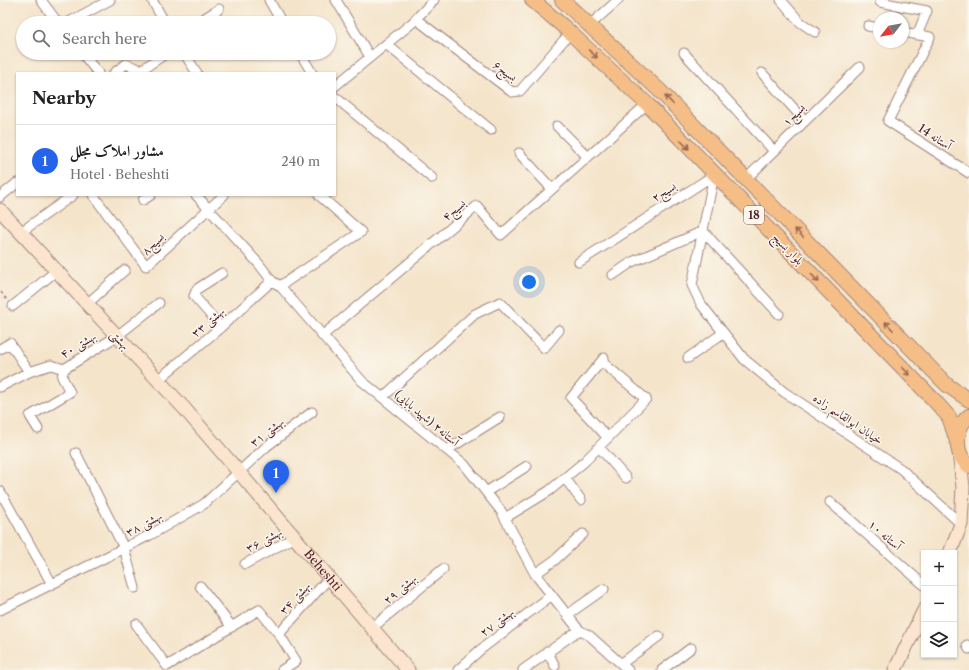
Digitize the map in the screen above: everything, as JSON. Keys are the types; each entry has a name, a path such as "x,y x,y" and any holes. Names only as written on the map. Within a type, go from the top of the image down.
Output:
{"main road":[{"name":"بلوار بسیج","path":"532,0 570,33 646,104 933,399 949,417 958,448"},
{"name":"بلوار بسیج","path":"562,0 659,90 745,180 947,385 967,397"},
{"name":"بهشتی","path":"0,210 158,380 238,471"},
{"path":"961,524 963,487 958,448 961,426 969,416"},
{"name":"18","path":"958,448 965,463 969,466"},
{"name":"Beheshti","path":"238,471 408,670"},
{"path":"951,550 961,524 969,511"},
{"path":"896,669 921,616"}],"street":[{"path":"41,0 53,16"},
{"path":"80,16 110,0"},
{"path":"152,0 161,16"},
{"path":"269,0 278,16"},
{"path":"336,0 370,58"},
{"path":"336,85 416,19 434,0"},
{"path":"590,26 618,0"},
{"path":"781,0 800,22 815,32"},
{"path":"880,2 927,11 917,35 909,33"},
{"path":"208,16 219,9"},
{"name":"بسیج۶","path":"416,19 512,92 520,91 570,33"},
{"path":"868,26 873,27"},
{"name":"آستانه 14","path":"917,35 930,37 888,121 969,173"},
{"path":"386,44 491,130"},
{"path":"684,54 774,151"},
{"path":"88,60 97,72"},
{"path":"115,72 126,64 141,70 156,60"},
{"path":"189,60 196,72"},
{"path":"304,60 311,72"},
{"name":"بسیج۱","path":"745,180 860,66"},
{"path":"762,73 805,121"},
{"path":"336,98 432,178"},
{"name":"بسیج۴","path":"322,336 477,206 501,235 646,104"},
{"path":"557,126 588,157"},
{"path":"519,153 552,189"},
{"path":"703,231 714,175"},
{"name":"بسیج۲","path":"579,262 714,175"},
{"path":"0,197 16,184"},
{"path":"21,232 72,196"},
{"name":"بسیج۸","path":"94,196 146,266 223,196"},
{"name":"آستانه۲ (شهید بابایی)","path":"197,196 259,264 272,281 280,286 362,381 383,397 398,412 464,464 505,518 535,574 567,615 579,630 590,636 625,666"},
{"path":"280,286 361,232 320,196"},
{"path":"613,274 639,259 703,231"},
{"path":"703,231 779,314"},
{"name":"خیابان ابوالقاسم زاده","path":"703,231 692,285 701,304 744,359 784,392 901,469 961,524"},
{"path":"87,304 125,270"},
{"path":"13,306 56,271"},
{"path":"221,327 194,296 197,289 222,273"},
{"name":"بهشتی ۳۳","path":"158,380 221,327 272,281"},
{"path":"383,397 474,314 500,302 544,348 559,330"},
{"name":"بهشتی ۴۰","path":"29,372 51,365 64,369 117,336 160,303"},
{"path":"688,358 723,333"},
{"path":"0,350 10,343 29,372 0,387"},
{"path":"505,518 549,491 565,478 599,447 608,438 646,399 603,360 571,398 608,438"},
{"path":"38,429 30,416 70,392 62,377 64,369"},
{"name":"بهشتی ۳۱","path":"238,471 267,446 312,412"},
{"path":"447,450 500,417"},
{"path":"599,447 626,478"},
{"path":"76,453 124,548 135,588"},
{"path":"486,492 527,466"},
{"name":"بهشتی ۳۸","path":"0,610 124,548 204,504 238,471"},
{"path":"565,478 581,500"},
{"path":"0,493 52,584"},
{"name":"آستانه ۱۰","path":"830,502 921,582"},
{"path":"535,574 555,560 583,534"},
{"name":"بهشتی ۳۶","path":"245,564 295,537"},
{"name":"بهشتی ۲۹","path":"372,628 444,569"},
{"name":"بهشتی ۳۴","path":"279,634 329,578"},
{"path":"200,586 232,627"},
{"path":"567,615 604,589"},
{"name":"بهشتی ۲۷","path":"458,670 480,650 552,595"},
{"path":"136,624 167,666 259,610 279,634 296,661 282,670"},
{"path":"523,670 547,651 579,630"},
{"path":"625,666 659,636"},
{"path":"662,670 691,648"},
{"path":"547,651 555,666"}],"place":[{"name":"مشاور املاک مجلل","path":"276,493"}]}
